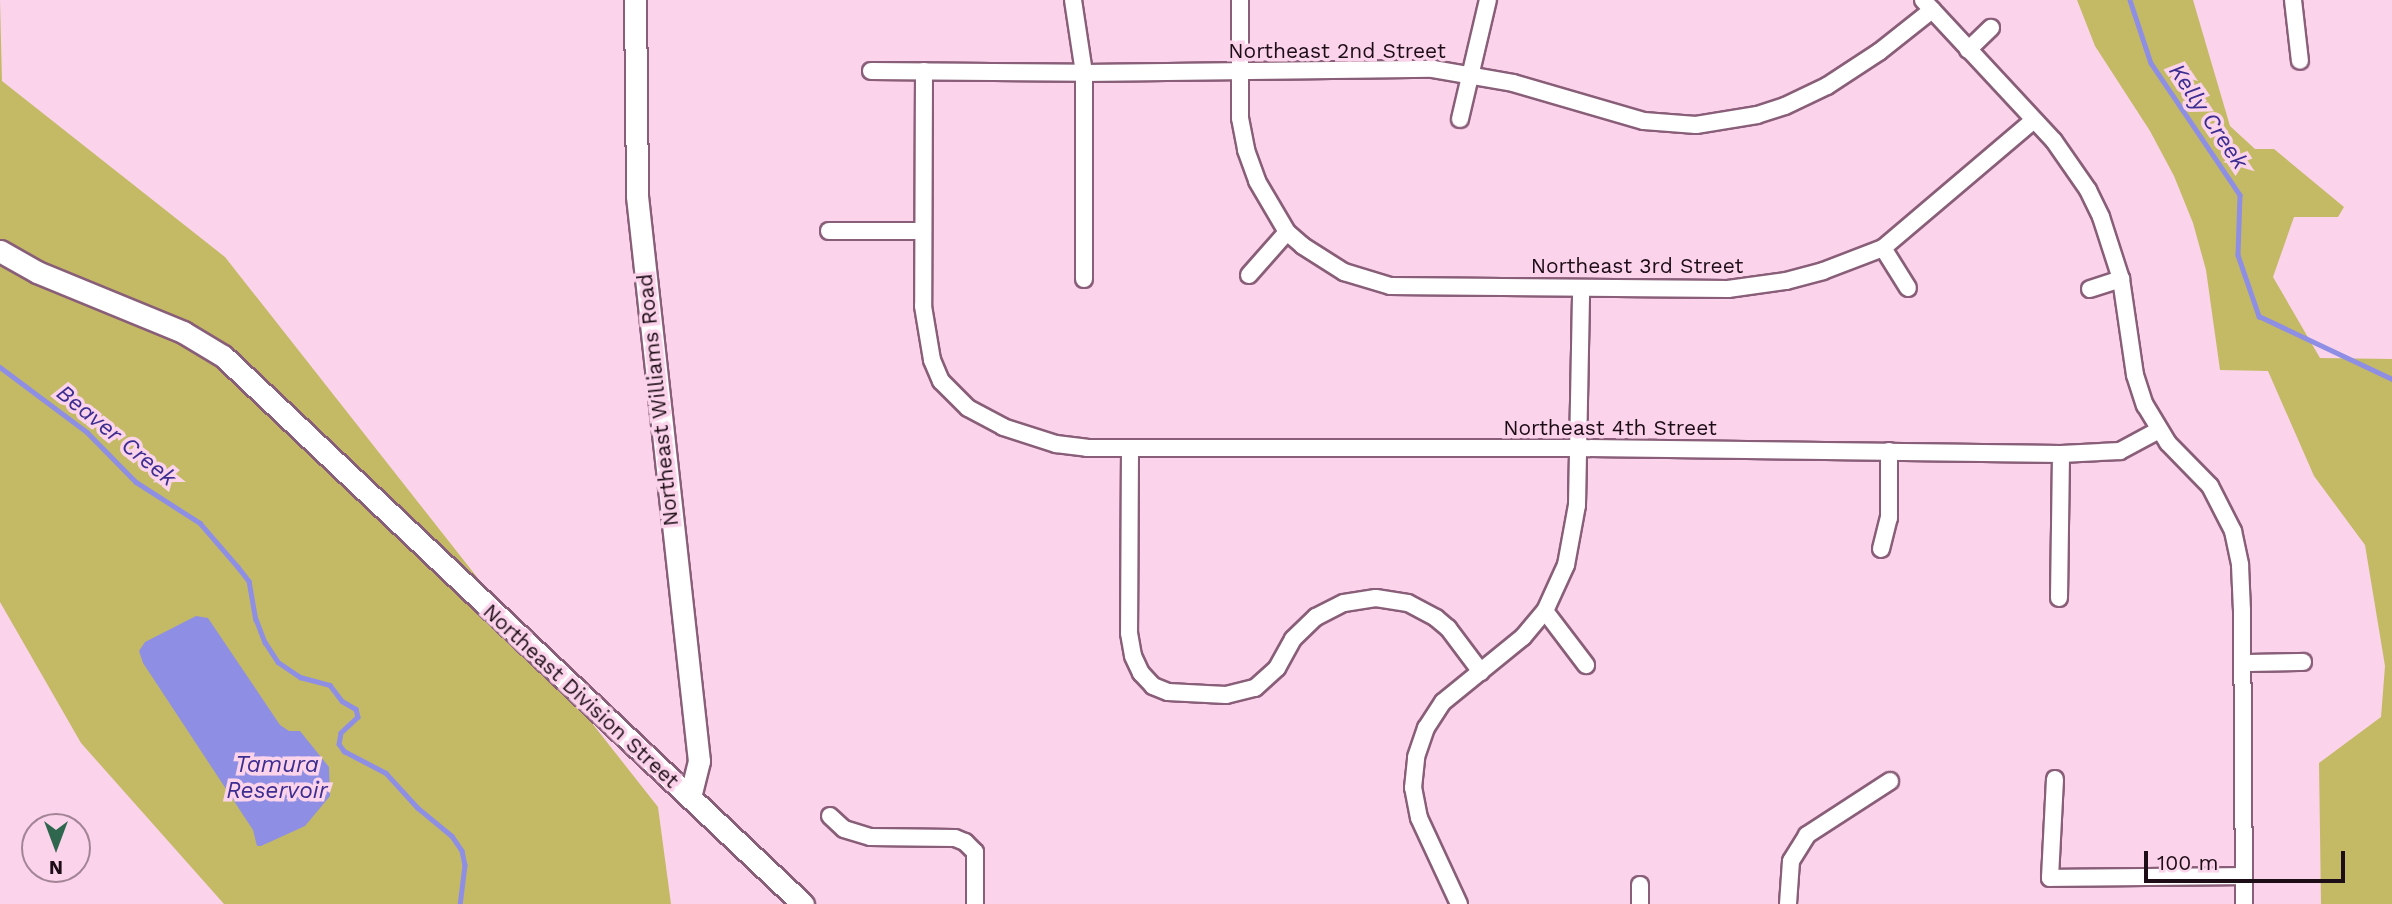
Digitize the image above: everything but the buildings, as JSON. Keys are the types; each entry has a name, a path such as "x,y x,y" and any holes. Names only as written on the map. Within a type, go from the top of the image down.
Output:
{"street":[{"name":"Northeast Williams Road","path":"635,0 636,196 699,761 690,797"},
{"path":"1073,0 1084,73 1084,279"},
{"name":"Northeast 3rd Street","path":"1240,0 1240,118 1256,181 1287,232 1329,265 1359,278 1390,286 1728,289 1766,285 1823,271 1883,248 2034,120"},
{"path":"1460,119 1488,0"},
{"path":"2293,0 2300,34 2300,61"},
{"path":"1928,5 2034,120 2072,165 2088,190 2101,217 2121,279 2135,375 2145,405 2178,455 2200,473 2227,516 2240,565 2244,663 2244,904"},
{"name":"Northeast 2nd Street","path":"871,71 1084,73 1433,69 1470,73 1644,121 1696,125 1727,122 1785,106 1827,86 1879,52 1928,5"},
{"path":"1968,50 1991,28"},
{"name":"Northeast 4th Street","path":"924,71 923,231 926,336 941,381 954,396 986,419 1056,444 1087,449 1579,448 2061,454 2120,451 2159,430"},
{"path":"828,231 923,231"},
{"path":"1249,275 1287,232"},
{"path":"1883,248 1908,288"},
{"name":"Northeast Division Street","path":"0,251 37,272 183,332 212,348 803,904"},
{"path":"2090,289 2121,279"},
{"path":"1459,904 1419,818 1413,788 1416,757 1426,728 1443,702 1523,637 1545,611 1566,565 1575,523 1581,288"},
{"path":"1130,449 1129,633 1133,656 1141,673 1153,686 1168,692 1226,695 1255,688 1267,680 1293,639 1315,617 1344,603 1376,598 1408,603 1436,618 1448,628 1482,672"},
{"path":"1881,549 1889,518 1889,451"},
{"path":"2059,598 2061,454"},
{"path":"1545,611 1586,665"},
{"path":"2244,663 2303,662"},
{"path":"2055,779 2050,878 2243,876"},
{"path":"1788,904 1791,861 1807,835 1890,781"},
{"path":"830,816 844,829 870,837 955,838 965,842 975,852 975,904"},
{"path":"1640,885 1640,904"}],"shaded area":[{"path":"0,0 2,81 225,257 658,807 671,904 224,904 81,743 0,602"},
{"path":"2077,0 2193,0 2230,126 2255,149 2274,149 2344,207 2338,217 2294,217 2273,277 2320,358 2392,359 2392,904 2321,904 2319,763 2381,717 2385,666 2365,545 2314,476 2268,371 2220,370 2206,270 2193,223 2174,176 2150,131 2095,46"}],"water":[{"name":"Tamura Reservoir","path":"196,616 208,618 280,725 289,731 300,731 329,767 330,796 305,826 261,846 257,846 253,830 143,663 139,651 145,642"}],"waterway":[{"name":"Kelly Creek","path":"2130,0 2151,63 2240,195 2238,255 2259,316 2392,379"},
{"name":"Beaver Creek","path":"0,367 87,432 136,482 200,523 238,567 249,581 256,619 265,642 278,662 300,677 330,685 342,701 356,709 358,717 341,733 339,744 344,751 386,773 418,808 452,836 462,851 465,865 460,904"}]}
